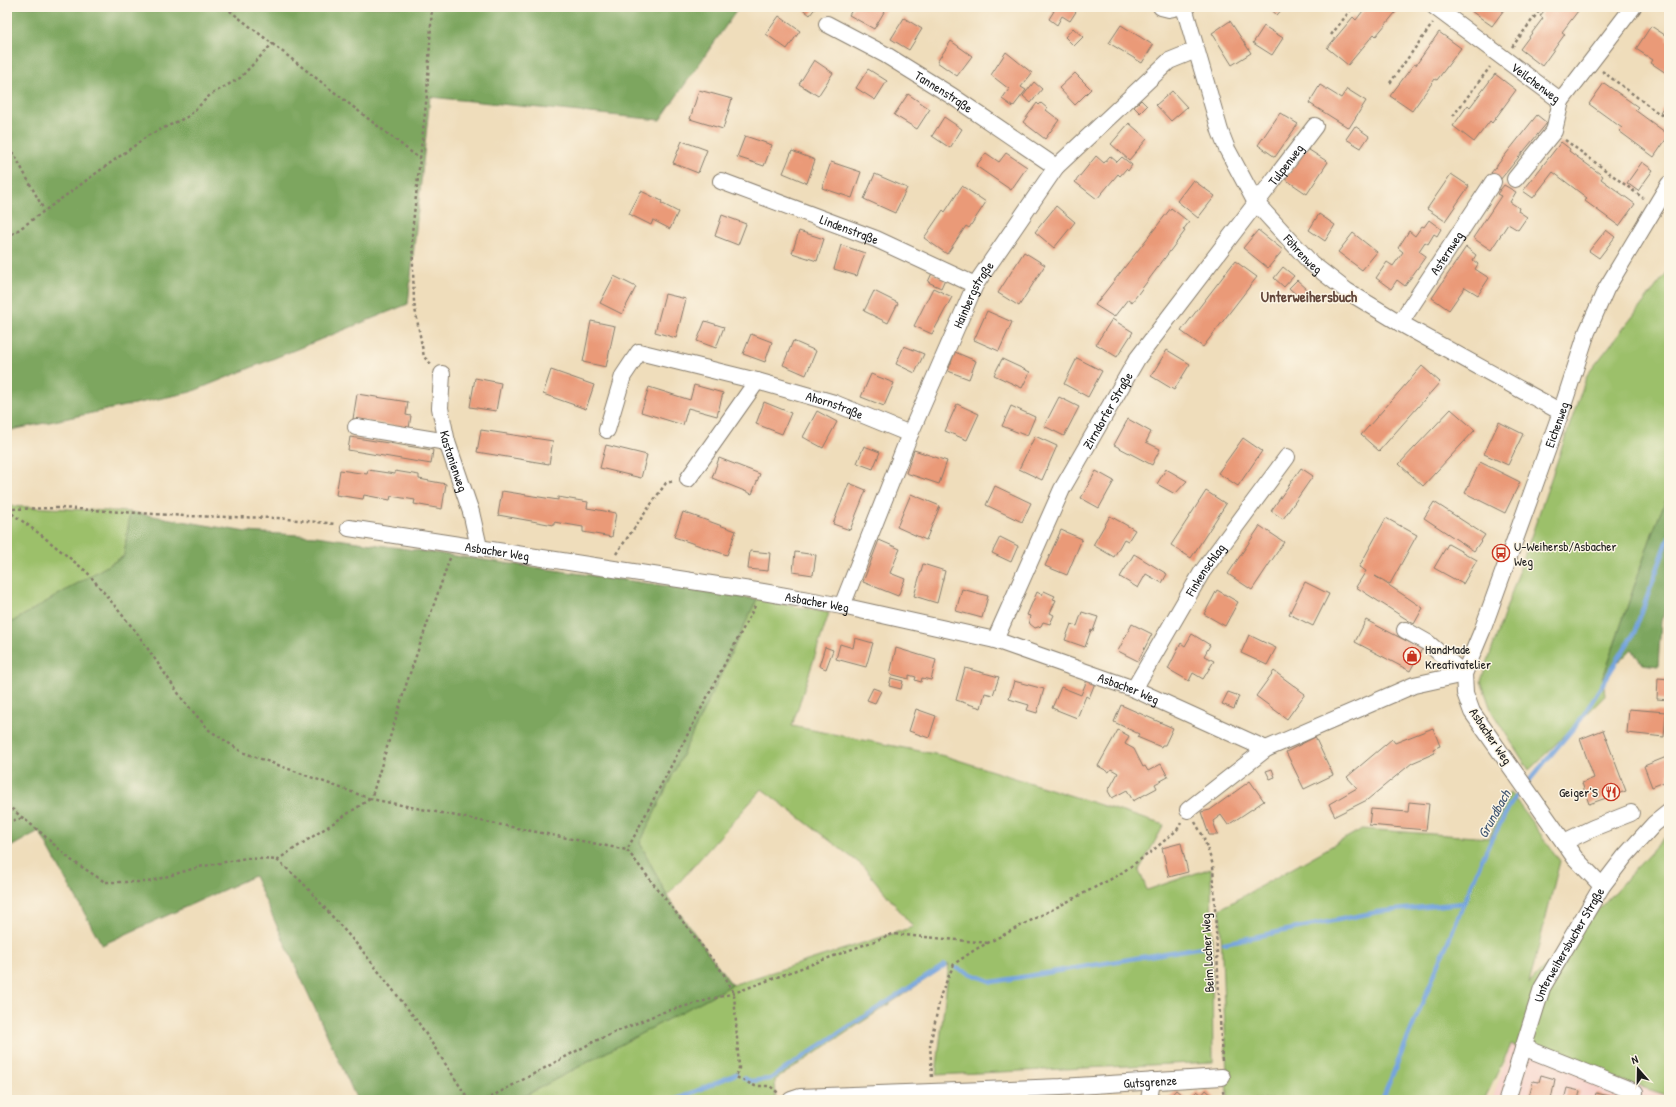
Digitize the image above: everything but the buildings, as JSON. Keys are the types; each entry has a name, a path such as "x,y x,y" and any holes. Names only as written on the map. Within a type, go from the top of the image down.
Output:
{"street":[{"path":"1161,7 1169,10 1179,7"},
{"name":"Föhrenweg","path":"1184,7 1227,149 1256,203 1311,263 1347,291 1400,323 1561,412"},
{"name":"Veilchenweg","path":"1438,9 1561,101 1633,7"},
{"name":"Tannenstraße","path":"827,24 886,55 952,96 1056,167"},
{"name":"Hainbergstraße","path":"842,606 910,434 975,285 1056,167 1169,61 1196,50"},
{"path":"1515,179 1554,131 1561,101"},
{"name":"Tulpenweg","path":"1256,203 1315,126"},
{"name":"Lindenstraße","path":"720,181 876,239 975,285"},
{"name":"Asternweg","path":"1400,323 1493,182"},
{"name":"Eichenweg","path":"1464,674 1482,631 1561,412 1587,332 1606,289 1669,184"},
{"name":"Zirndorfer Straße","path":"995,640 1062,488 1138,359 1256,203"},
{"name":"Ahornstraße","path":"607,430 623,376 639,352 757,381 834,403 910,434"},
{"name":"Kastanienweg","path":"442,374 440,408 447,442 471,512 479,547"},
{"path":"688,479 757,381"},
{"path":"356,427 447,442"},
{"name":"Finkenschlag","path":"1134,689 1202,572 1287,457"},
{"name":"Asbacher Weg","path":"349,528 762,592 842,606 995,640 1134,689 1266,749"},
{"path":"1405,630 1428,644 1464,674"},
{"path":"1188,810 1266,749 1414,686 1464,674"},
{"name":"Asbacher Weg","path":"1464,674 1465,693 1472,712 1575,858 1602,886"},
{"path":"1564,842 1630,812"},
{"name":"Unterweihersbucher Straße","path":"1507,1100 1542,988 1602,886 1625,856 1654,824 1669,812"},
{"path":"1523,1047 1635,1092"},
{"name":"Gutsgrenze","path":"786,1098 987,1089 1061,1094 1152,1081 1222,1077"},
{"path":"1149,1100 1152,1081"},
{"path":"970,1100 987,1089"}],"path":[{"path":"225,7 420,159"},
{"path":"432,7 427,94 412,233 414,303 424,357 442,374"},
{"path":"1331,35 1353,7"},
{"path":"1453,116 1542,7"},
{"path":"1390,83 1438,9"},
{"path":"7,238 149,135 189,116 210,95 240,78 273,43"},
{"path":"1591,62 1669,122"},
{"path":"1554,131 1655,208"},
{"path":"7,141 44,210"},
{"path":"606,567 666,483 688,479"},
{"path":"7,509 61,508 185,516 278,518 332,523 349,528"},
{"path":"7,509 87,572 137,633 183,700 209,730 242,752 371,799 627,850 723,973 734,993 739,1068 736,1077 755,1086 770,1086 786,1098"},
{"path":"7,805 71,860 105,882 148,882 199,867 246,858 277,860 371,799 407,682 455,544"},
{"path":"627,850 762,592"},
{"path":"932,1091 930,1045 941,994 954,964 989,943 1117,876 1151,852 1177,830 1188,810"},
{"name":"Beim Locher Weg","path":"1188,810 1204,836 1213,865 1224,1100"},
{"path":"7,822 23,818"},
{"path":"277,860 302,882 361,949 418,1022 469,1100"},
{"path":"485,1100 603,1038 660,1013 734,993 893,934 989,943"}],"shaded area":[{"path":"1511,1045 1669,1096 1669,1100 1492,1100"}],"green space":[{"path":"7,7 739,7 660,120 430,97 408,304 191,392 7,431"},
{"path":"1669,270 1669,492 1652,534 1603,678 1605,696 1529,770 1492,712 1481,681 1587,375"},
{"path":"1669,492 1669,602 1661,621 1658,666 1642,664 1632,649 1603,678 1652,534"},
{"path":"7,506 130,512 124,556 7,625"},
{"path":"130,512 246,532 316,536 757,599 640,843 667,896 732,985 517,1100 357,1100 254,876 102,945 39,831 7,849 7,625 124,556"},
{"path":"757,599 829,613 792,726 945,756 1164,825 1139,870 1147,890 1211,868 1213,1062 936,1075 949,964 775,1080 776,1100 517,1100 732,985 913,927 863,866 762,789 667,896 640,843"},
{"path":"1510,792 1560,861 1529,984 1666,836 1669,840 1669,1096 1511,1045 1484,1100 1228,1100 1220,909 1362,829 1489,838"}],"waterway":[{"name":"Grundbach","path":"1527,783 1581,719 1634,633 1669,537"},
{"name":"Grundbach","path":"1382,1100 1483,857 1512,801 1522,789"},
{"path":"1224,943 1377,912 1463,903"},
{"path":"956,968 992,982 1208,946"},
{"path":"744,1078 750,1081 770,1079 945,965"},
{"path":"675,1100 736,1074"}],"place":[{"name":"U-Weihersb/Asbacher Weg","path":"1501,553"},
{"name":"HandMade Kreativatelier","path":"1412,656"},
{"name":"Geiger’S","path":"1611,792"}],"district":[{"name":"Unterweihersbuch","path":"1309,297"}]}
